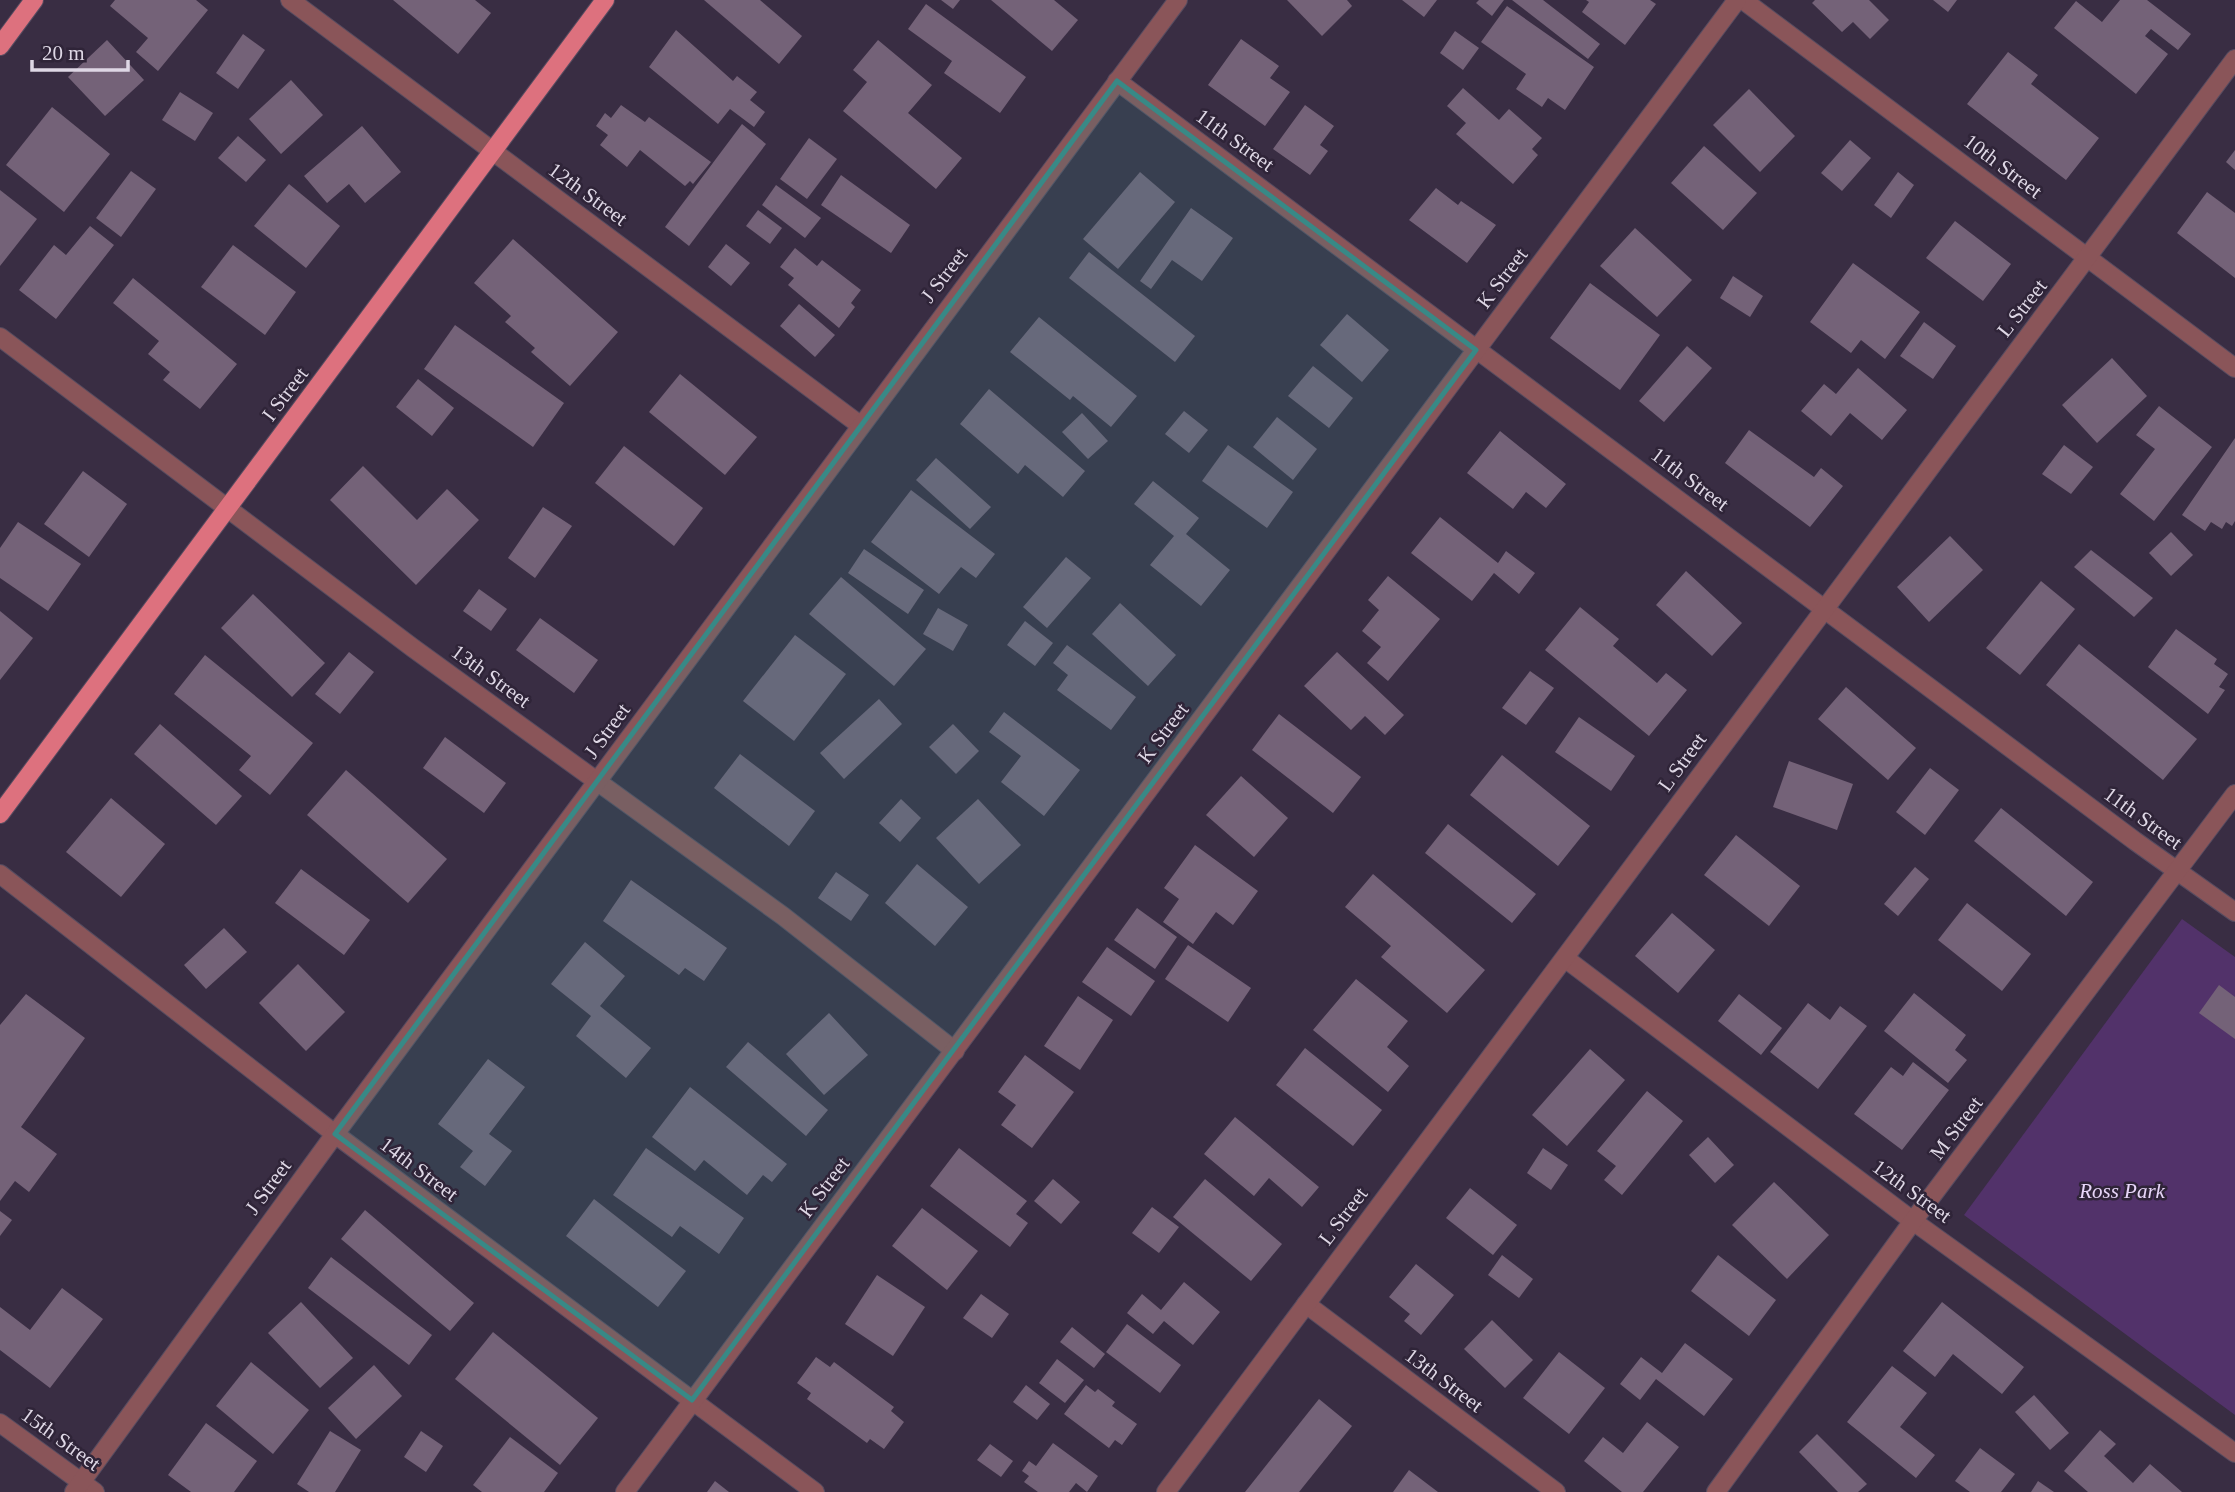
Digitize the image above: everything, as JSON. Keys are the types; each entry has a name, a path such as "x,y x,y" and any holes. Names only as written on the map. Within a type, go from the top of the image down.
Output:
{"main road":[{"path":"0,46 34,0"},
{"name":"I Street","path":"0,814 606,0"}],"street":[{"name":"12th Street","path":"290,0 860,425"},
{"name":"J Street","path":"84,1489 335,1134 1178,0"},
{"name":"K Street","path":"625,1492 1737,0"},
{"name":"10th Street","path":"1743,0 2235,368"},
{"name":"L Street","path":"1166,1492 2235,59"},
{"name":"11th Street","path":"1118,81 1824,610 2235,912"},
{"name":"13th Street","path":"0,337 597,783 783,916 955,1051"},
{"name":"M Street","path":"1716,1492 1913,1221 2235,794"},
{"name":"14th Street","path":"0,874 335,1134 815,1492"},
{"name":"12th Street","path":"1566,959 1913,1221 2235,1453"},
{"name":"13th Street","path":"1306,1304 1556,1492"},
{"name":"15th Street","path":"0,1423 84,1489"}],"highlighted area":[{"path":"1117,81 1476,350 692,1400 335,1134"}],"green space":[{"name":"Ross Park","path":"2182,919 2235,957 2235,1415 1964,1215"}],"building":[{"path":"115,0 196,0 208,10 158,71 136,52 148,38 110,6"},
{"path":"393,0 475,0 491,13 458,54"},
{"path":"704,0 760,0 802,36 779,64"},
{"path":"941,0 960,0 953,9"},
{"path":"991,0 1054,0 1078,20 1052,51"},
{"path":"1287,0 1347,0 1352,6 1322,36"},
{"path":"1402,0 1437,0 1424,17"},
{"path":"1479,0 1504,0 1492,16 1476,3"},
{"path":"1512,0 1543,0 1600,44 1588,59"},
{"path":"1586,0 1650,0 1656,4 1625,45 1582,12 1589,2"},
{"path":"1815,0 1869,0 1889,20 1870,39 1853,22 1842,32 1812,3"},
{"path":"1933,0 1957,0 1948,12"},
{"path":"2120,0 2147,0 2191,34 2178,50 2151,29 2145,36 2168,54 2136,94 2054,28 2076,1 2102,22"},
{"path":"926,4 1026,77 1000,113 944,73 952,61 908,29"},
{"path":"1507,6 1594,67 1565,110 1548,98 1542,107 1516,89 1526,74 1481,42"},
{"path":"676,30 733,81 737,76 757,92 750,100 765,112 754,127 730,109 718,124 649,67"},
{"path":"1455,31 1479,48 1463,70 1440,53"},
{"path":"243,34 265,50 238,89 216,73"},
{"path":"1241,39 1279,66 1270,78 1290,92 1265,126 1208,85"},
{"path":"107,40 144,80 105,116 68,77"},
{"path":"878,40 932,85 908,113 962,158 936,189 843,111 867,82 853,70"},
{"path":"2008,52 2038,75 2031,84 2099,138 2066,180 1967,104"},
{"path":"291,80 323,115 281,154 249,119"},
{"path":"1463,88 1499,120 1509,109 1542,138 1532,149 1538,155 1513,184 1456,134 1466,123 1447,106"},
{"path":"1749,89 1795,136 1760,172 1713,125"},
{"path":"180,92 213,113 195,141 162,120"},
{"path":"621,105 645,122 649,117 711,162 693,184 690,181 685,186 640,150 627,167 600,145 608,135 596,126 605,113 611,118"},
{"path":"1305,105 1334,126 1320,145 1328,151 1310,175 1273,149"},
{"path":"52,107 110,154 64,212 6,165"},
{"path":"742,124 766,144 689,246 665,227"},
{"path":"362,126 401,172 365,203 349,184 327,203 304,176"},
{"path":"238,136 266,160 246,182 218,158"},
{"path":"809,138 837,159 807,199 780,179"},
{"path":"1850,140 1871,158 1842,191 1821,173"},
{"path":"1704,146 1757,193 1723,230 1671,183"},
{"path":"2235,150 2235,170 2226,162"},
{"path":"131,171 156,189 121,237 96,218"},
{"path":"1140,172 1175,202 1118,269 1083,239"},
{"path":"1898,172 1914,185 1891,218 1874,205"},
{"path":"841,175 910,225 891,253 821,205"},
{"path":"289,184 340,226 306,268 254,226"},
{"path":"776,185 821,218 805,238 762,205"},
{"path":"1436,188 1458,205 1461,201 1496,225 1467,263 1409,220"},
{"path":"0,190 37,219 0,266"},
{"path":"2207,192 2235,213 2235,278 2177,233"},
{"path":"1191,208 1233,238 1202,281 1172,260 1151,289 1140,281"},
{"path":"758,210 782,228 770,244 746,226"},
{"path":"1955,221 2011,264 1983,301 1926,258"},
{"path":"90,226 114,245 56,319 19,290 54,245 66,255"},
{"path":"1635,228 1692,280 1657,317 1600,266"},
{"path":"513,239 618,332 570,386 531,352 535,348 505,322 511,316 474,283"},
{"path":"726,244 750,263 731,286 708,267"},
{"path":"233,245 296,292 265,335 201,287"},
{"path":"795,248 817,266 822,260 861,290 851,303 855,307 839,328 788,285 794,278 780,267"},
{"path":"1089,252 1195,336 1175,362 1069,278"},
{"path":"1853,263 1920,312 1885,359 1861,340 1851,353 1810,322"},
{"path":"1733,276 1763,296 1750,317 1720,298"},
{"path":"133,278 237,364 200,409 163,380 170,372 148,354 159,341 113,303"},
{"path":"1590,283 1660,335 1620,390 1550,338"},
{"path":"799,304 835,335 815,357 780,326"},
{"path":"1347,314 1389,350 1362,382 1320,345"},
{"path":"1039,317 1137,396 1111,427 1073,396 1070,400 1010,352"},
{"path":"1924,322 1956,346 1933,379 1900,356"},
{"path":"455,325 564,403 533,447 424,369"},
{"path":"1687,346 1712,368 1664,422 1639,401"},
{"path":"2112,358 2147,396 2097,443 2062,405"},
{"path":"1313,366 1353,398 1329,428 1288,396"},
{"path":"1858,368 1907,410 1882,440 1850,413 1831,436 1801,411 1824,384 1836,394"},
{"path":"680,374 757,437 725,475 649,412"},
{"path":"418,379 454,408 432,436 396,407"},
{"path":"989,389 1085,471 1063,497 1025,465 1018,474 960,424"},
{"path":"2159,406 2212,447 2154,521 2120,494 2155,449 2136,435"},
{"path":"1184,411 1208,430 1189,453 1165,434"},
{"path":"1082,413 1108,441 1088,459 1062,432"},
{"path":"1277,417 1317,449 1293,480 1253,447"},
{"path":"1749,430 1814,477 1821,468 1843,486 1810,527 1725,463"},
{"path":"1500,431 1566,484 1546,508 1526,492 1513,509 1467,473"},
{"path":"2235,438 2235,521 2232,526 2226,522 2222,529 2211,522 2205,531 2182,515"},
{"path":"1228,445 1293,492 1267,528 1202,481"},
{"path":"2064,445 2093,467 2071,494 2042,474"},
{"path":"624,446 703,508 674,546 595,483"},
{"path":"936,458 991,507 970,529 916,480"},
{"path":"363,466 417,520 447,489 479,520 416,585 330,500"},
{"path":"83,471 127,504 89,557 44,524"},
{"path":"1153,481 1199,518 1186,534 1230,570 1201,606 1150,565 1174,536 1134,504"},
{"path":"911,490 995,554 976,578 961,567 939,594 871,542"},
{"path":"543,507 572,526 535,578 508,558"},
{"path":"1440,517 1498,563 1506,551 1535,573 1519,594 1494,573 1472,601 1411,553"},
{"path":"18,522 81,564 48,611 0,578 0,548"},
{"path":"2171,532 2193,555 2171,576 2149,553"},
{"path":"1950,536 1983,570 1929,622 1897,587"},
{"path":"864,549 924,590 908,614 848,573"},
{"path":"2091,550 2153,598 2134,617 2074,567"},
{"path":"1066,557 1091,578 1047,628 1023,607"},
{"path":"1686,571 1742,623 1712,656 1656,605"},
{"path":"1388,576 1440,619 1388,681 1367,663 1381,647 1362,631 1379,610 1368,600"},
{"path":"841,577 926,649 894,686 809,614"},
{"path":"2041,581 2075,609 2020,675 1986,648"},
{"path":"479,589 507,609 491,631 463,611"},
{"path":"253,594 325,663 292,697 221,628"},
{"path":"1120,603 1176,655 1148,686 1092,634"},
{"path":"1580,607 1619,639 1613,646 1657,683 1666,673 1687,690 1649,736 1545,650"},
{"path":"938,608 968,625 953,651 923,634"},
{"path":"0,611 33,638 0,680"},
{"path":"540,618 598,660 574,693 516,650"},
{"path":"1025,621 1053,643 1035,666 1007,645"},
{"path":"2176,629 2217,659 2214,664 2228,674 2219,687 2225,690 2208,714 2148,667"},
{"path":"795,635 846,674 794,741 743,701"},
{"path":"2079,644 2197,739 2163,780 2046,685"},
{"path":"1067,645 1136,697 1111,730 1057,690 1068,675 1053,663"},
{"path":"349,652 374,672 340,714 315,694"},
{"path":"1337,652 1404,715 1385,735 1365,716 1351,730 1304,686"},
{"path":"205,655 313,743 270,795 239,770 251,756 174,694"},
{"path":"1530,671 1554,688 1526,725 1502,708"},
{"path":"1846,687 1916,748 1888,780 1818,719"},
{"path":"879,699 902,724 844,779 820,753"},
{"path":"1004,712 1080,770 1044,816 1001,782 1021,756 989,732"},
{"path":"1279,714 1361,777 1333,813 1252,750"},
{"path":"1579,717 1635,756 1611,791 1555,752"},
{"path":"160,724 242,796 216,825 134,754"},
{"path":"953,724 979,751 956,774 929,747"},
{"path":"445,737 506,783 484,813 423,768"},
{"path":"740,754 815,811 789,846 714,788"},
{"path":"1502,755 1590,826 1558,866 1470,795"},
{"path":"1789,761 1853,784 1837,830 1773,807"},
{"path":"1930,768 1959,790 1925,835 1896,812"},
{"path":"346,770 447,859 408,903 307,815"},
{"path":"1241,776 1288,818 1254,857 1206,815"},
{"path":"111,798 165,844 121,897 66,852"},
{"path":"901,799 921,818 900,842 879,823"},
{"path":"978,799 1021,845 979,884 936,838"},
{"path":"2001,808 2093,882 2066,916 1974,841"},
{"path":"1448,824 1536,894 1512,923 1425,853"},
{"path":"1736,835 1800,886 1769,926 1704,875"},
{"path":"1195,845 1258,891 1233,925 1216,912 1193,944 1163,922 1179,899 1164,888"},
{"path":"917,864 968,907 935,946 885,903"},
{"path":"1915,867 1929,879 1898,916 1884,904"},
{"path":"301,869 370,920 344,955 275,903"},
{"path":"836,872 869,895 851,921 818,898"},
{"path":"1373,874 1485,970 1447,1013 1381,957 1391,946 1345,907"},
{"path":"631,880 727,948 704,981 685,968 679,975 603,921"},
{"path":"1967,903 2031,954 2002,991 1938,940"},
{"path":"1137,908 1177,937 1155,969 1114,940"},
{"path":"1672,913 1715,950 1678,993 1635,956"},
{"path":"224,928 247,952 206,989 184,965"},
{"path":"585,942 625,976 600,1006 651,1048 626,1078 576,1036 591,1016 551,984"},
{"path":"1188,945 1251,988 1228,1022 1165,979"},
{"path":"1107,947 1155,981 1131,1016 1082,982"},
{"path":"298,964 345,1012 306,1051 259,1003"},
{"path":"1356,979 1408,1021 1387,1047 1409,1066 1388,1092 1313,1030"},
{"path":"2219,985 2235,997 2235,1039 2199,1013"},
{"path":"1914,993 1966,1035 1955,1050 1967,1060 1948,1083 1884,1031"},
{"path":"26,994 85,1038 21,1127 57,1154 29,1192 15,1181 0,1201 0,1025"},
{"path":"1739,994 1782,1028 1761,1055 1718,1021"},
{"path":"1078,996 1113,1020 1080,1070 1044,1046"},
{"path":"1808,1003 1830,1020 1840,1006 1867,1026 1818,1089 1770,1052"},
{"path":"829,1013 868,1055 824,1095 786,1054"},
{"path":"748,1042 828,1110 806,1136 726,1067"},
{"path":"1305,1048 1382,1110 1353,1146 1276,1085"},
{"path":"1590,1049 1625,1080 1567,1146 1532,1115"},
{"path":"1025,1055 1074,1092 1032,1148 1001,1125 1016,1105 998,1092"},
{"path":"488,1059 525,1087 489,1134 512,1151 485,1186 460,1167 473,1151 438,1124"},
{"path":"1913,1062 1949,1090 1902,1150 1854,1114 1891,1067 1903,1076"},
{"path":"690,1087 787,1164 772,1182 763,1175 747,1195 704,1160 695,1171 652,1137"},
{"path":"1647,1091 1683,1121 1622,1195 1604,1180 1616,1166 1597,1151"},
{"path":"1235,1117 1319,1187 1302,1207 1269,1178 1254,1196 1204,1154"},
{"path":"1708,1137 1734,1165 1715,1183 1689,1155"},
{"path":"646,1148 744,1218 719,1254 680,1226 672,1237 613,1195"},
{"path":"959,1148 1027,1201 1016,1214 1028,1223 1010,1247 930,1186"},
{"path":"1543,1148 1568,1165 1551,1190 1527,1173"},
{"path":"1053,1179 1080,1202 1061,1224 1034,1201"},
{"path":"1205,1179 1282,1244 1251,1281 1173,1217"},
{"path":"1774,1182 1829,1235 1787,1279 1732,1225"},
{"path":"1470,1188 1517,1225 1493,1255 1446,1218"},
{"path":"594,1199 686,1271 658,1307 566,1236"},
{"path":"1152,1207 1179,1227 1159,1253 1132,1233"},
{"path":"922,1208 978,1251 947,1290 892,1246"},
{"path":"365,1210 474,1303 450,1331 341,1239"},
{"path":"0,1211 12,1220 0,1236"},
{"path":"1502,1255 1533,1279 1519,1298 1488,1275"},
{"path":"1718,1255 1776,1300 1749,1336 1691,1291"},
{"path":"331,1257 432,1335 409,1365 308,1288"},
{"path":"1416,1264 1454,1295 1421,1335 1404,1321 1410,1314 1389,1297"},
{"path":"877,1275 925,1307 893,1356 845,1324"},
{"path":"1184,1282 1220,1312 1193,1345 1164,1321 1153,1334 1127,1313 1142,1294 1161,1310"},
{"path":"62,1288 103,1319 50,1388 0,1350 0,1307 30,1330"},
{"path":"981,1294 1009,1314 992,1338 963,1318"},
{"path":"301,1302 353,1358 320,1388 268,1333"},
{"path":"1942,1302 2024,1367 2002,1394 1953,1354 1935,1377 1903,1351"},
{"path":"1492,1320 1533,1360 1505,1388 1464,1349"},
{"path":"1127,1324 1181,1365 1160,1393 1106,1352"},
{"path":"1072,1327 1105,1354 1094,1368 1060,1342"},
{"path":"493,1332 598,1418 560,1465 455,1379"},
{"path":"1685,1343 1733,1379 1704,1416 1656,1379 1640,1400 1620,1384 1641,1357 1662,1373"},
{"path":"1559,1352 1605,1388 1569,1434 1523,1398"},
{"path":"816,1357 830,1367 834,1362 894,1407 891,1411 904,1422 884,1449 870,1439 867,1443 807,1399 811,1393 797,1383"},
{"path":"1057,1359 1084,1380 1065,1403 1039,1383"},
{"path":"251,1362 309,1410 273,1454 216,1406"},
{"path":"374,1365 402,1396 356,1439 328,1408"},
{"path":"1892,1366 1927,1393 1900,1427 1935,1455 1916,1478 1847,1422"},
{"path":"1026,1385 1050,1404 1037,1420 1013,1402"},
{"path":"1086,1385 1095,1392 1098,1389 1115,1402 1112,1406 1137,1424 1122,1445 1115,1440 1109,1448 1064,1414"},
{"path":"2034,1395 2069,1433 2050,1450 2015,1412"},
{"path":"1319,1399 1352,1426 1299,1492 1245,1492"},
{"path":"1647,1422 1679,1447 1643,1492 1622,1492 1584,1461 1603,1437 1623,1453"},
{"path":"206,1423 257,1461 234,1492 191,1492 168,1475"},
{"path":"2100,1430 2116,1444 2104,1456 2133,1483 2150,1464 2182,1492 2088,1492 2064,1471"},
{"path":"330,1431 361,1450 335,1492 309,1492 297,1484"},
{"path":"421,1431 443,1446 426,1472 404,1457"},
{"path":"1817,1434 1867,1484 1858,1492 1838,1492 1799,1452"},
{"path":"510,1437 558,1473 544,1492 482,1492 473,1485"},
{"path":"1053,1443 1098,1476 1087,1492 1076,1483 1069,1492 1038,1492 1024,1482 1029,1476 1022,1471 1029,1461 1036,1466"},
{"path":"990,1444 1013,1461 1001,1477 977,1460"},
{"path":"1980,1448 2015,1474 2001,1492 1970,1492 1955,1481"},
{"path":"1409,1470 1438,1492 1393,1492"},
{"path":"715,1481 729,1492 707,1492"},
{"path":"2038,1481 2054,1492 2031,1492"}]}
